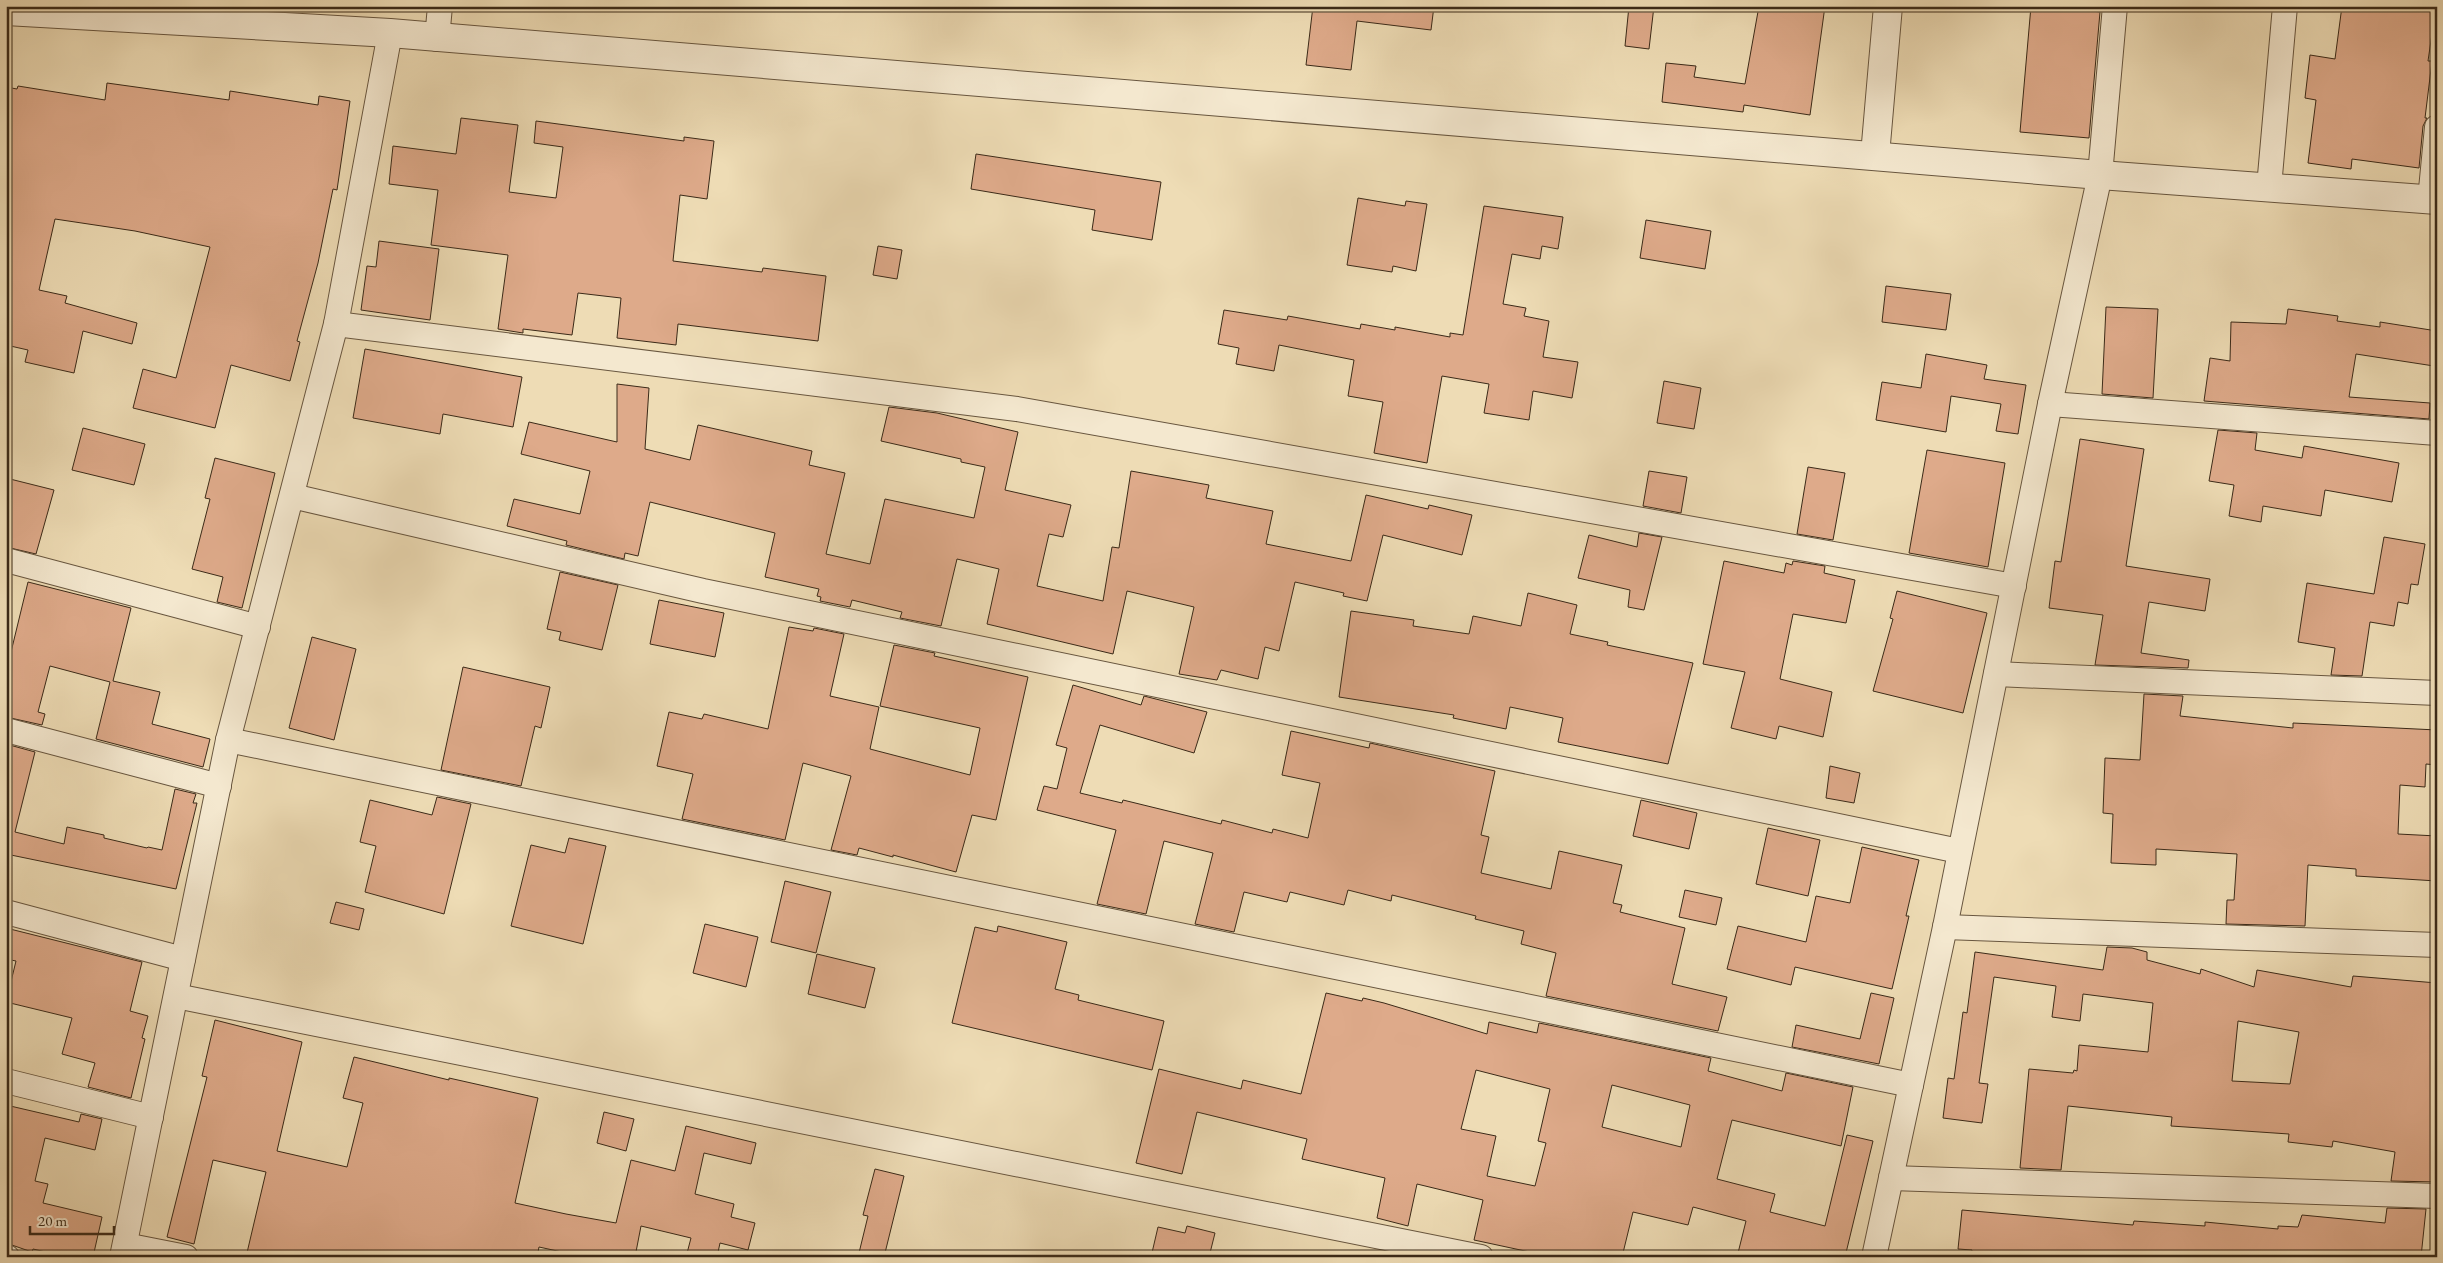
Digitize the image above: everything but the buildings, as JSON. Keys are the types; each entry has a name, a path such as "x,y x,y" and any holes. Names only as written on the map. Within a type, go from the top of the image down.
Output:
{"street":[{"path":"437,39 440,6"},
{"path":"1875,156 1888,6"},
{"path":"1874,1257 1945,927 2050,404 2100,175 2116,6"},
{"path":"2268,187 2285,6"},
{"path":"6,11 390,34 2100,175 2433,200 2437,127"},
{"path":"186,1257 124,1251 228,740 336,324 390,34"},
{"path":"336,324 1017,409 2014,586"},
{"path":"2050,404 2437,433"},
{"path":"292,496 703,591 1959,851"},
{"path":"6,560 258,627"},
{"path":"1996,674 2437,693"},
{"path":"6,730 219,786"},
{"path":"228,740 1911,1085"},
{"path":"6,912 183,959"},
{"path":"1945,927 2437,945"},
{"path":"176,996 1481,1257"},
{"path":"6,1081 151,1117"},
{"path":"1891,1178 2437,1196"}]}
